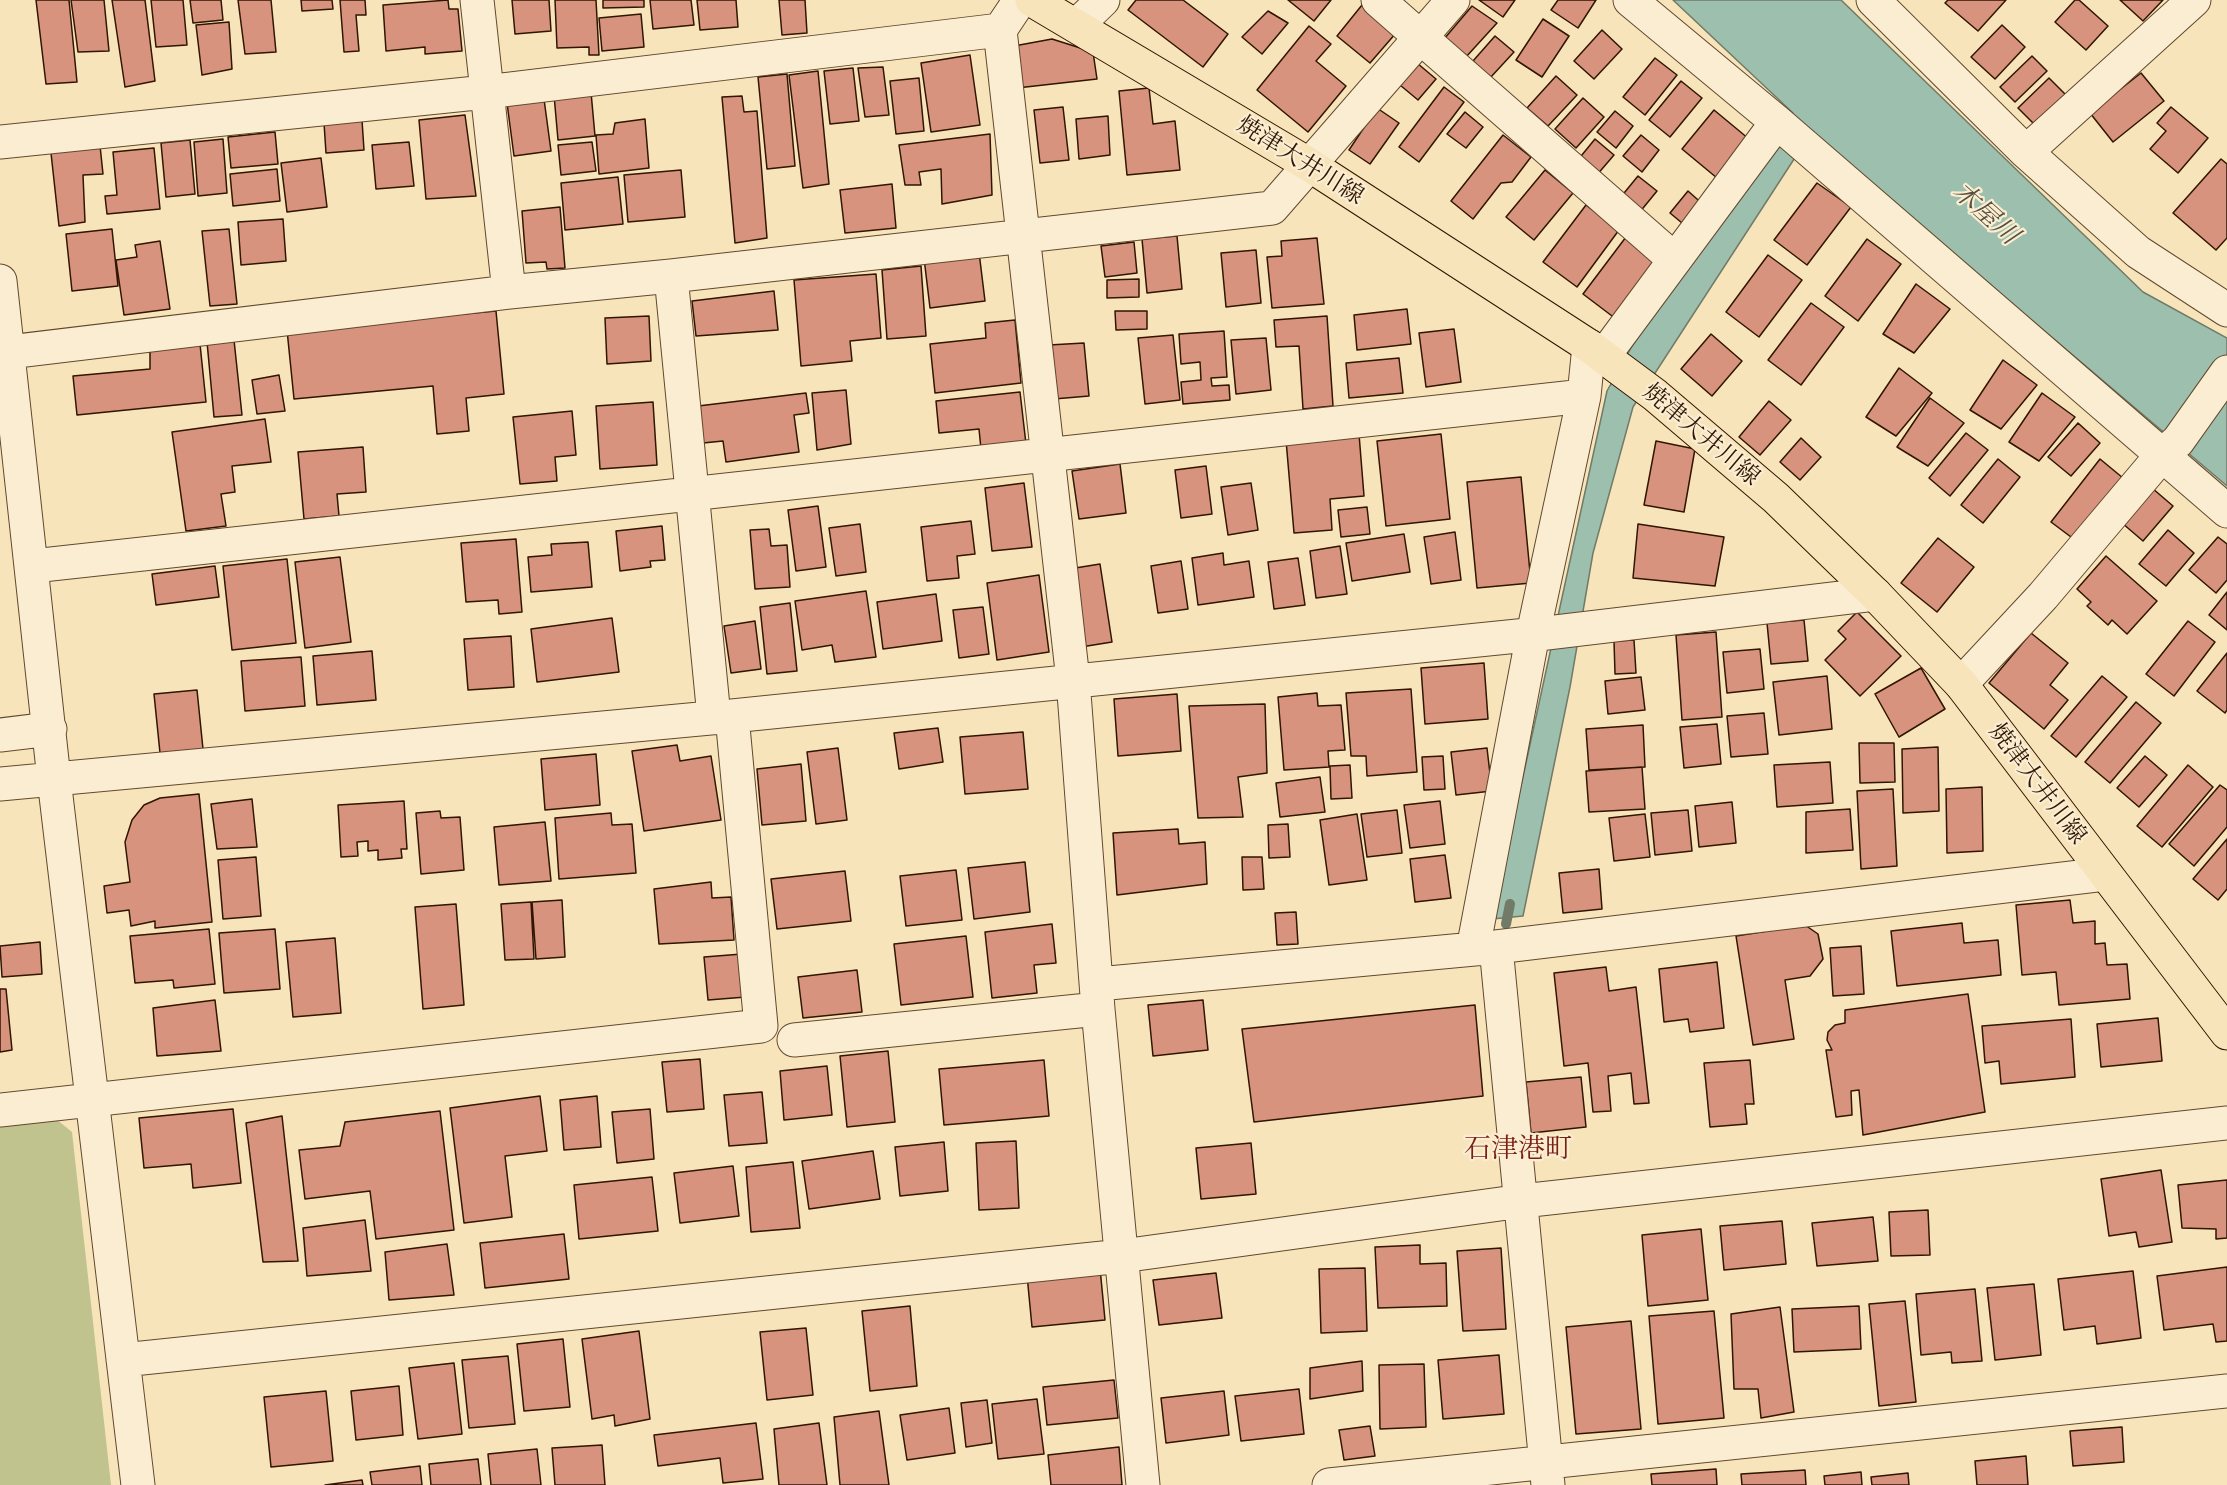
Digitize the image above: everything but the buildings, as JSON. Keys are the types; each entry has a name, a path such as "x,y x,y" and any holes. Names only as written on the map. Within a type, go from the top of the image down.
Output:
{"main road":[{"name":"焼津大井川線","path":"1032,0 1308,164 1602,356 1655,395 1776,498 1875,594 1961,684 2227,1033"}],"street":[{"path":"477,0 509,292"},
{"path":"1020,0 1000,30 1073,680 1098,997 1143,1485"},
{"path":"1077,25 1103,0"},
{"path":"1378,0 1674,260"},
{"path":"4,352 509,292 671,276 1272,208 1453,0"},
{"path":"1630,0 2170,448 2227,511"},
{"path":"1873,0 2025,152 2138,252 2227,309"},
{"path":"2025,152 2194,0"},
{"path":"0,142 486,92 1000,30"},
{"path":"1547,1473 1522,1201 1485,948 1584,396 1602,356 1778,122"},
{"path":"0,1110 762,1026 692,494 671,276"},
{"path":"0,282 12,499 33,566 54,779 138,1485"},
{"path":"1961,684 2043,596 2170,448 2227,372"},
{"path":"33,566 1584,396"},
{"path":"0,784 723,717 1587,628 1875,594"},
{"path":"0,735 50,729"},
{"path":"794,1040 1098,997 2105,874"},
{"path":"123,1360 1122,1256 1522,1201 2227,1123"},
{"path":"1329,1485 1547,1473 2227,1390"}],"green space":[{"path":"56,1119 72,1132 111,1485 0,1485 0,1125"}],"water":[{"name":"木屋川","path":"1673,0 1841,0 2143,292 2227,338 2227,486 1811,133 1633,407 1593,553 1570,687 1523,916 1492,919 1607,391 1632,346 1793,113"}],"waterway":[{"path":"1506,924 1510,904"}],"district":[{"name":"石津港町","path":"1518,1150"}]}
